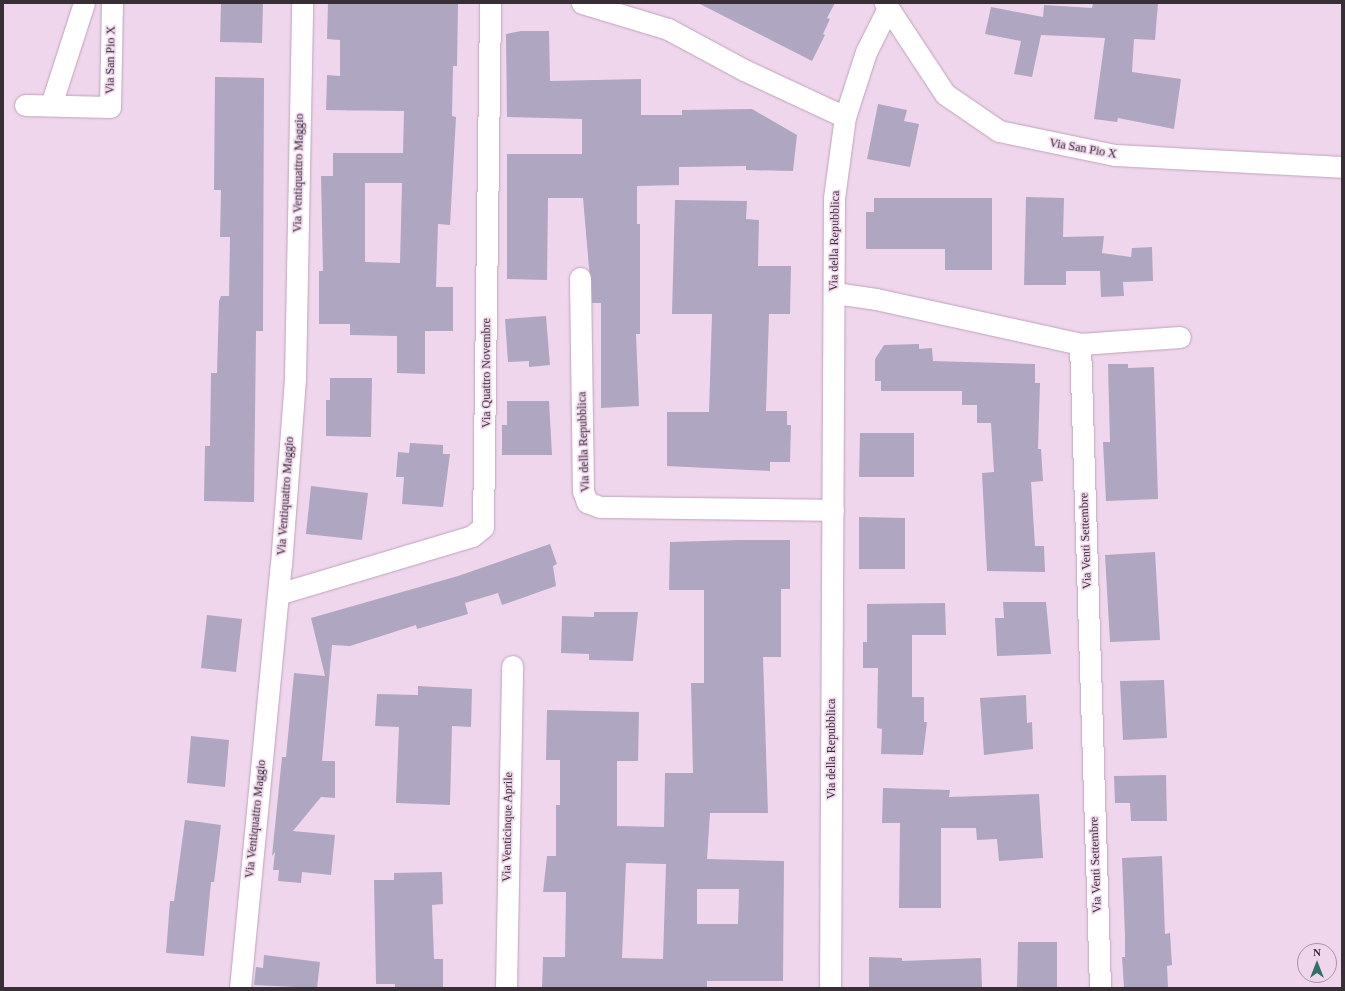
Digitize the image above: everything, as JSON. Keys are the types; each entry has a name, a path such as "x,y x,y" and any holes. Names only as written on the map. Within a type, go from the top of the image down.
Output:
{"street":[{"path":"51,105 84,3"},
{"name":"Via San Pio X","path":"25,105 110,106 112,3"},
{"name":"Via Ventiquattro Maggio","path":"240,988 278,594 295,378 302,3"},
{"name":"Via Quattro Novembre","path":"278,594 472,536 483,527 490,3"},
{"path":"582,3 668,29 744,70 845,117"},
{"name":"Via San Pio X","path":"886,5 945,94 999,130 1056,145 1115,155 1342,167"},
{"name":"Via della Repubblica","path":"830,988 835,293 834,198 845,117 866,52 886,5"},
{"name":"Via della Repubblica","path":"580,278 583,491 587,502 600,507 833,510"},
{"path":"835,293 876,299 1080,344 1180,337"},
{"name":"Via Venti Settembre","path":"1080,344 1100,988"},
{"name":"Via Venticinque Aprile","path":"506,988 512,666"}],"building":[{"path":"221,3 263,3 262,43 220,42"},
{"path":"328,3 458,3 457,66 453,66 452,116 456,117 450,225 438,224 436,287 453,287 453,331 425,331 425,374 397,373 397,336 350,335 350,324 319,324 319,271 323,271 321,176 333,176 333,153 403,153 404,111 326,110 327,75 340,76 340,40 327,39","holes":["365,183 402,183 400,263 365,262"]},
{"path":"698,3 835,3 827,18 830,19 823,34 825,35 812,61"},
{"path":"1093,3 1158,3 1155,40 1134,39 1132,72 1181,79 1174,129 1118,118 1117,122 1094,119 1105,38 1041,35 1032,77 1014,74 1021,41 985,34 991,7 1043,17 1044,5 1092,8"},
{"path":"521,31 549,31 550,81 641,79 641,115 682,115 682,110 752,109 797,135 793,171 746,170 746,166 679,167 679,185 637,186 637,224 640,224 640,334 636,334 639,406 601,408 601,303 592,303 583,198 548,198 547,280 507,279 507,154 582,154 582,119 507,117 506,34"},
{"path":"215,77 264,78 263,331 256,331 254,502 204,501 205,446 210,446 211,373 217,373 219,301 221,296 229,296 230,237 220,237 221,190 214,190"},
{"path":"878,104 907,110 904,121 919,124 910,167 867,159"},
{"path":"1026,197 1064,198 1063,237 1104,236 1102,253 1131,257 1132,248 1152,247 1153,281 1123,282 1124,296 1101,297 1100,271 1066,271 1066,285 1024,285"},
{"path":"874,198 992,198 992,270 945,270 945,249 866,249 866,212 874,212"},
{"path":"675,200 747,201 746,219 759,220 758,266 791,266 790,314 769,314 766,411 787,411 787,425 791,425 790,462 770,462 770,471 667,466 667,412 709,412 712,314 672,314"},
{"path":"546,316 550,365 529,367 529,361 508,362 505,319"},
{"path":"919,344 919,349 932,348 933,361 1035,364 1035,383 1040,383 1038,449 1041,449 1043,481 1031,482 1035,546 1044,546 1045,572 987,571 982,473 994,472 991,423 977,423 977,405 962,405 962,391 881,391 881,381 875,381 875,359 884,345"},
{"path":"1108,364 1128,364 1128,368 1154,367 1158,499 1106,501 1103,442 1110,442"},
{"path":"330,378 372,378 371,437 326,436 326,400 330,400"},
{"path":"507,401 549,401 552,455 502,455 502,425 507,425"},
{"path":"860,433 914,433 914,477 859,477"},
{"path":"410,443 443,445 443,454 450,454 443,507 402,504 404,477 396,477 398,452 409,453"},
{"path":"311,486 368,493 362,540 306,534"},
{"path":"859,517 905,518 905,569 859,569"},
{"path":"790,540 790,589 781,589 781,657 763,657 768,813 710,813 707,859 784,861 783,981 707,981 707,988 542,988 543,957 565,957 566,892 543,892 547,856 556,856 556,805 560,805 560,760 546,760 547,710 639,712 638,761 617,761 617,826 664,827 665,773 693,773 691,683 704,683 704,590 669,590 670,542","holes":["626,863 666,864 663,959 622,958","697,889 739,889 738,924 697,924"]},
{"path":"550,544 557,564 553,566 556,586 502,605 498,593 465,603 468,614 417,629 416,625 350,646 332,645 322,761 335,761 335,798 321,797 293,831 335,835 331,875 302,872 301,883 278,881 279,870 273,870 275,852 272,856 282,757 286,757 294,673 325,676 311,618 458,576"},
{"path":"1155,552 1160,640 1110,642 1105,555"},
{"path":"1003,602 1046,602 1051,654 997,656 995,618 1004,618"},
{"path":"945,603 946,635 912,635 912,697 924,697 924,722 927,722 923,755 881,754 882,729 877,728 878,668 863,668 863,642 867,642 867,604"},
{"path":"594,612 638,612 633,661 589,660 589,654 561,653 562,616 594,617"},
{"path":"207,615 242,619 236,672 201,668"},
{"path":"1164,680 1167,738 1123,740 1120,681"},
{"path":"418,686 472,689 471,727 452,726 450,805 396,803 399,727 375,726 377,694 418,695"},
{"path":"1026,695 1027,723 1032,722 1033,749 984,755 980,698"},
{"path":"191,736 229,740 225,787 187,783"},
{"path":"1166,775 1167,821 1131,821 1130,803 1115,803 1114,776"},
{"path":"883,788 950,790 949,797 1039,794 1043,858 999,861 997,839 977,840 976,828 941,828 941,908 899,908 900,823 882,823"},
{"path":"185,820 221,825 214,882 211,882 204,956 166,953 170,901 174,901"},
{"path":"1162,856 1165,934 1170,933 1172,965 1167,966 1168,987 1124,988 1122,957 1125,957 1125,936 1122,858"},
{"path":"442,872 443,904 432,905 434,959 443,959 443,988 395,988 395,984 376,984 374,880 394,880 394,873"},
{"path":"1018,942 1057,942 1057,987 1017,987"},
{"path":"264,955 320,962 317,988 254,985 256,967 263,968"},
{"path":"869,957 902,958 902,961 981,958 982,988 869,988"}]}
